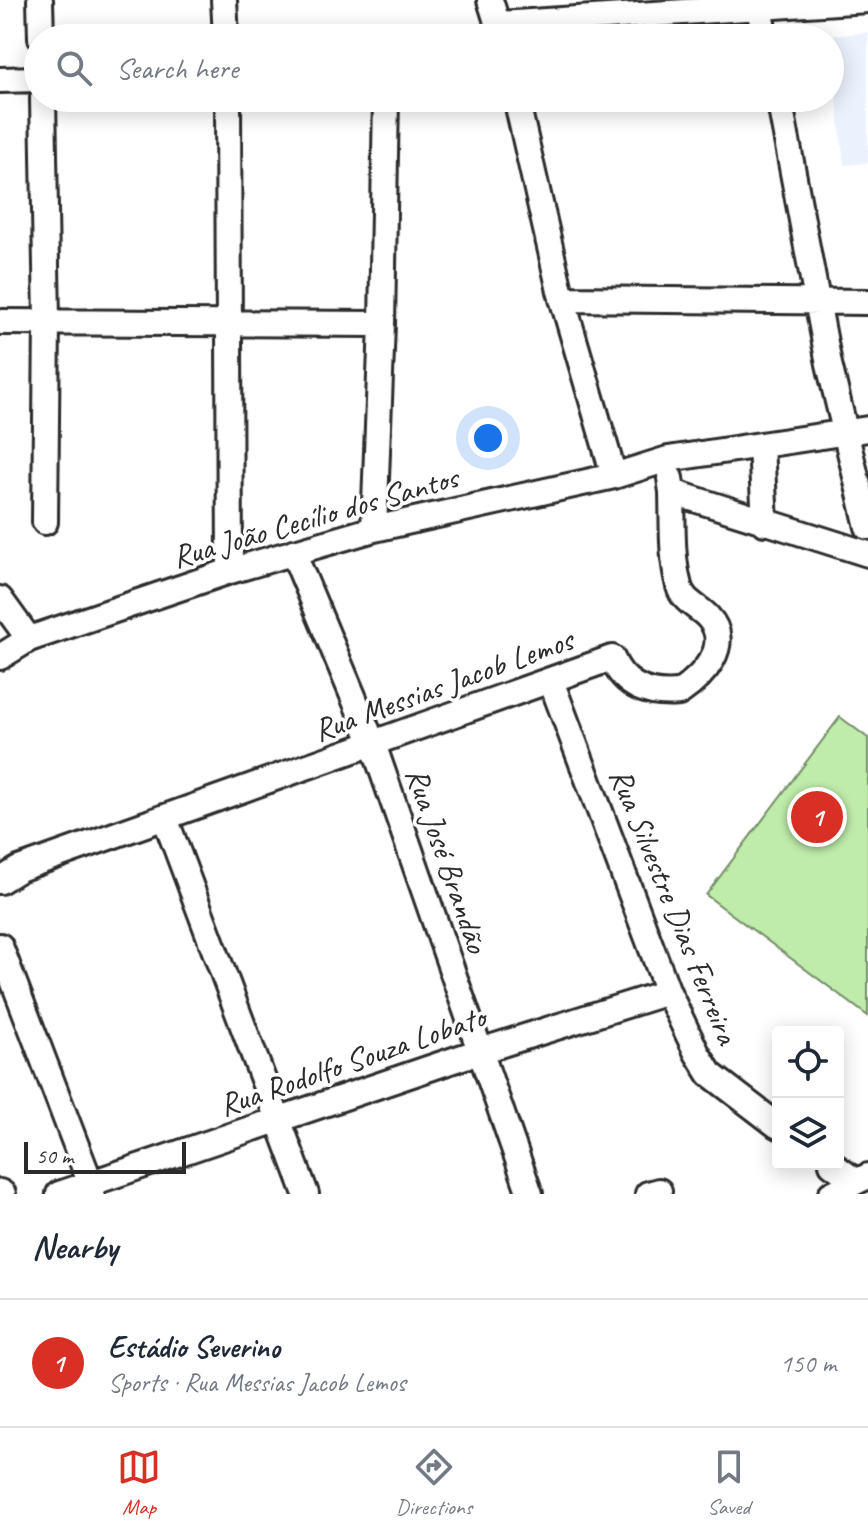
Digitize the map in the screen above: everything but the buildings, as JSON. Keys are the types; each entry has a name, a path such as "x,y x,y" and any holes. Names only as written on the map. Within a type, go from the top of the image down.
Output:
{"street":[{"path":"40,0 41,24"},
{"path":"224,0 225,24"},
{"path":"490,0 498,24"},
{"path":"579,24 868,0"},
{"path":"759,8 762,24"},
{"path":"0,80 24,79"},
{"path":"43,112 47,321 45,522"},
{"path":"228,112 230,571"},
{"path":"374,529 386,112"},
{"path":"519,112 562,299 614,476"},
{"path":"782,112 817,303 857,432 868,527"},
{"path":"562,299 868,302"},
{"path":"0,322 382,324"},
{"name":"Rua João Cecílio dos Santos","path":"0,657 29,639 230,571 374,529 614,476 668,459 857,432"},
{"path":"761,446 765,523"},
{"path":"668,459 672,492 868,554"},
{"name":"Rua Messias Jacob Lemos","path":"0,881 19,869 612,658 618,671 632,684 650,693 679,693 708,669 718,637 714,625 684,598 679,589 672,492"},
{"name":"Rua José Brandão","path":"293,552 373,744 530,1194"},
{"path":"0,599 29,639"},
{"name":"Rua Silvestre Dias Ferreira","path":"551,681 668,992 710,1074 772,1121"},
{"path":"165,818 306,1194"},
{"path":"0,946 91,1188"},
{"name":"Rua Rodolfo Souza Lobato","path":"59,1194 91,1188 480,1051 668,992"},
{"path":"831,1194 862,1178"}],"shaded area":[{"path":"868,32 868,163 844,165 838,112 844,112 844,35"}],"green space":[{"path":"840,717 868,738 868,1016 706,895"}],"place":[{"name":"Estádio Severino","path":"817,817"}]}
